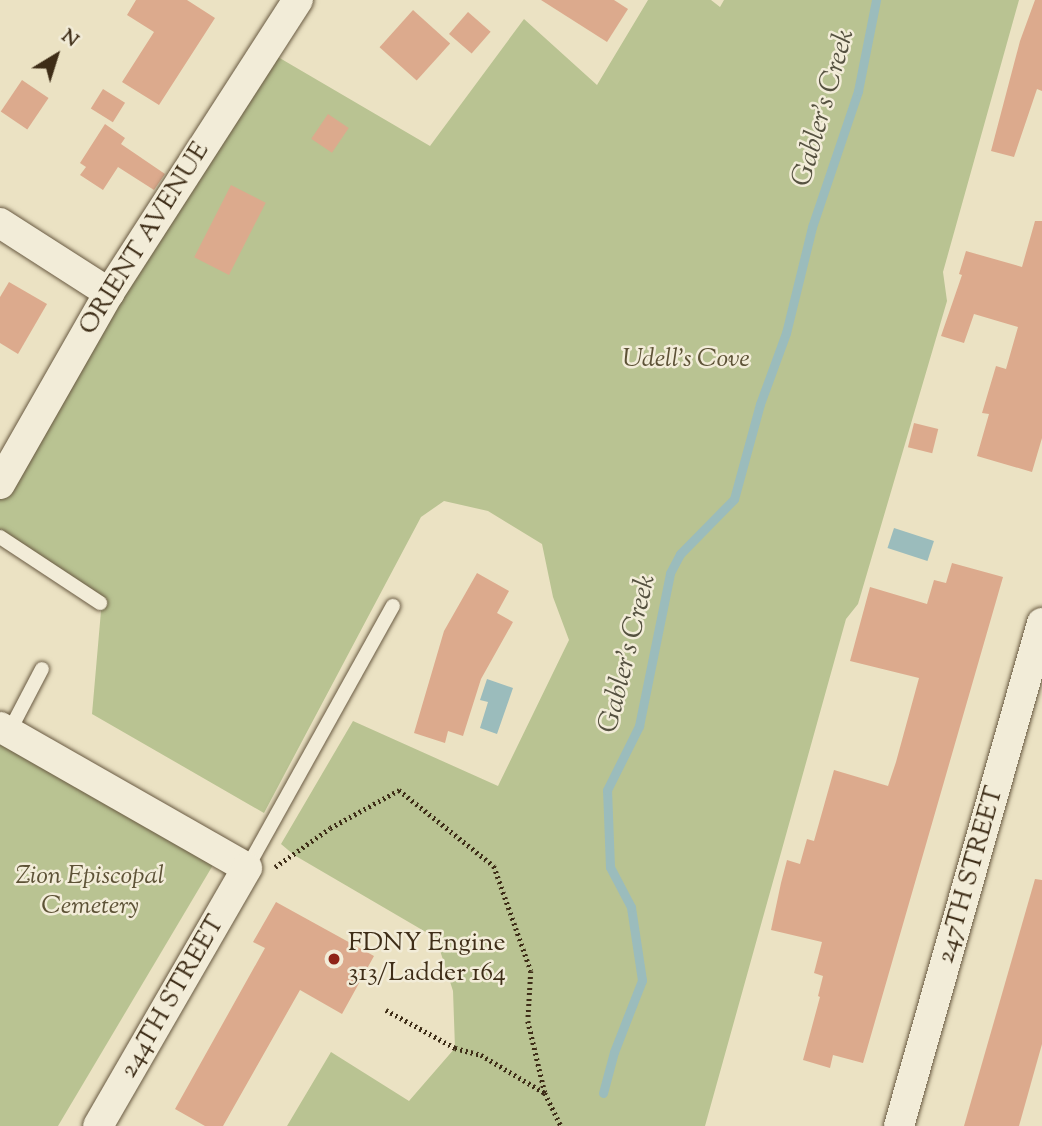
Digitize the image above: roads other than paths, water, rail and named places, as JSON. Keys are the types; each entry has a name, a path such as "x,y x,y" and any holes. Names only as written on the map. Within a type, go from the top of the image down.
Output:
{"street":[{"name":"ORIENT AVENUE","path":"0,484 108,293 298,0"},
{"path":"0,223 108,293"},
{"name":"247TH STREET","path":"899,1126 1042,623"},
{"path":"5,729 260,868"},
{"name":"244TH STREET","path":"98,1126 260,868"}],"lane":[{"path":"0,537 100,603"},
{"path":"260,868 393,606"},
{"path":"5,729 42,669"}],"water":[{"path":"894,528 934,541 927,561 888,548"},
{"path":"487,679 513,688 497,734 480,728 488,702 480,700"}],"waterway":[{"name":"Gabler’s Creek","path":"603,1093 614,1052 642,980 631,907 610,867 607,790 639,726 670,573 680,554 734,499 760,404 786,333 812,227 858,91 876,0"}],"place":[{"name":"FDNY Engine 313/Ladder 164","path":"334,959"}],"park label":[{"name":"Udell's Cove","path":"686,360"},
{"name":"Zion Episcopal Cemetery","path":"90,892"}]}
